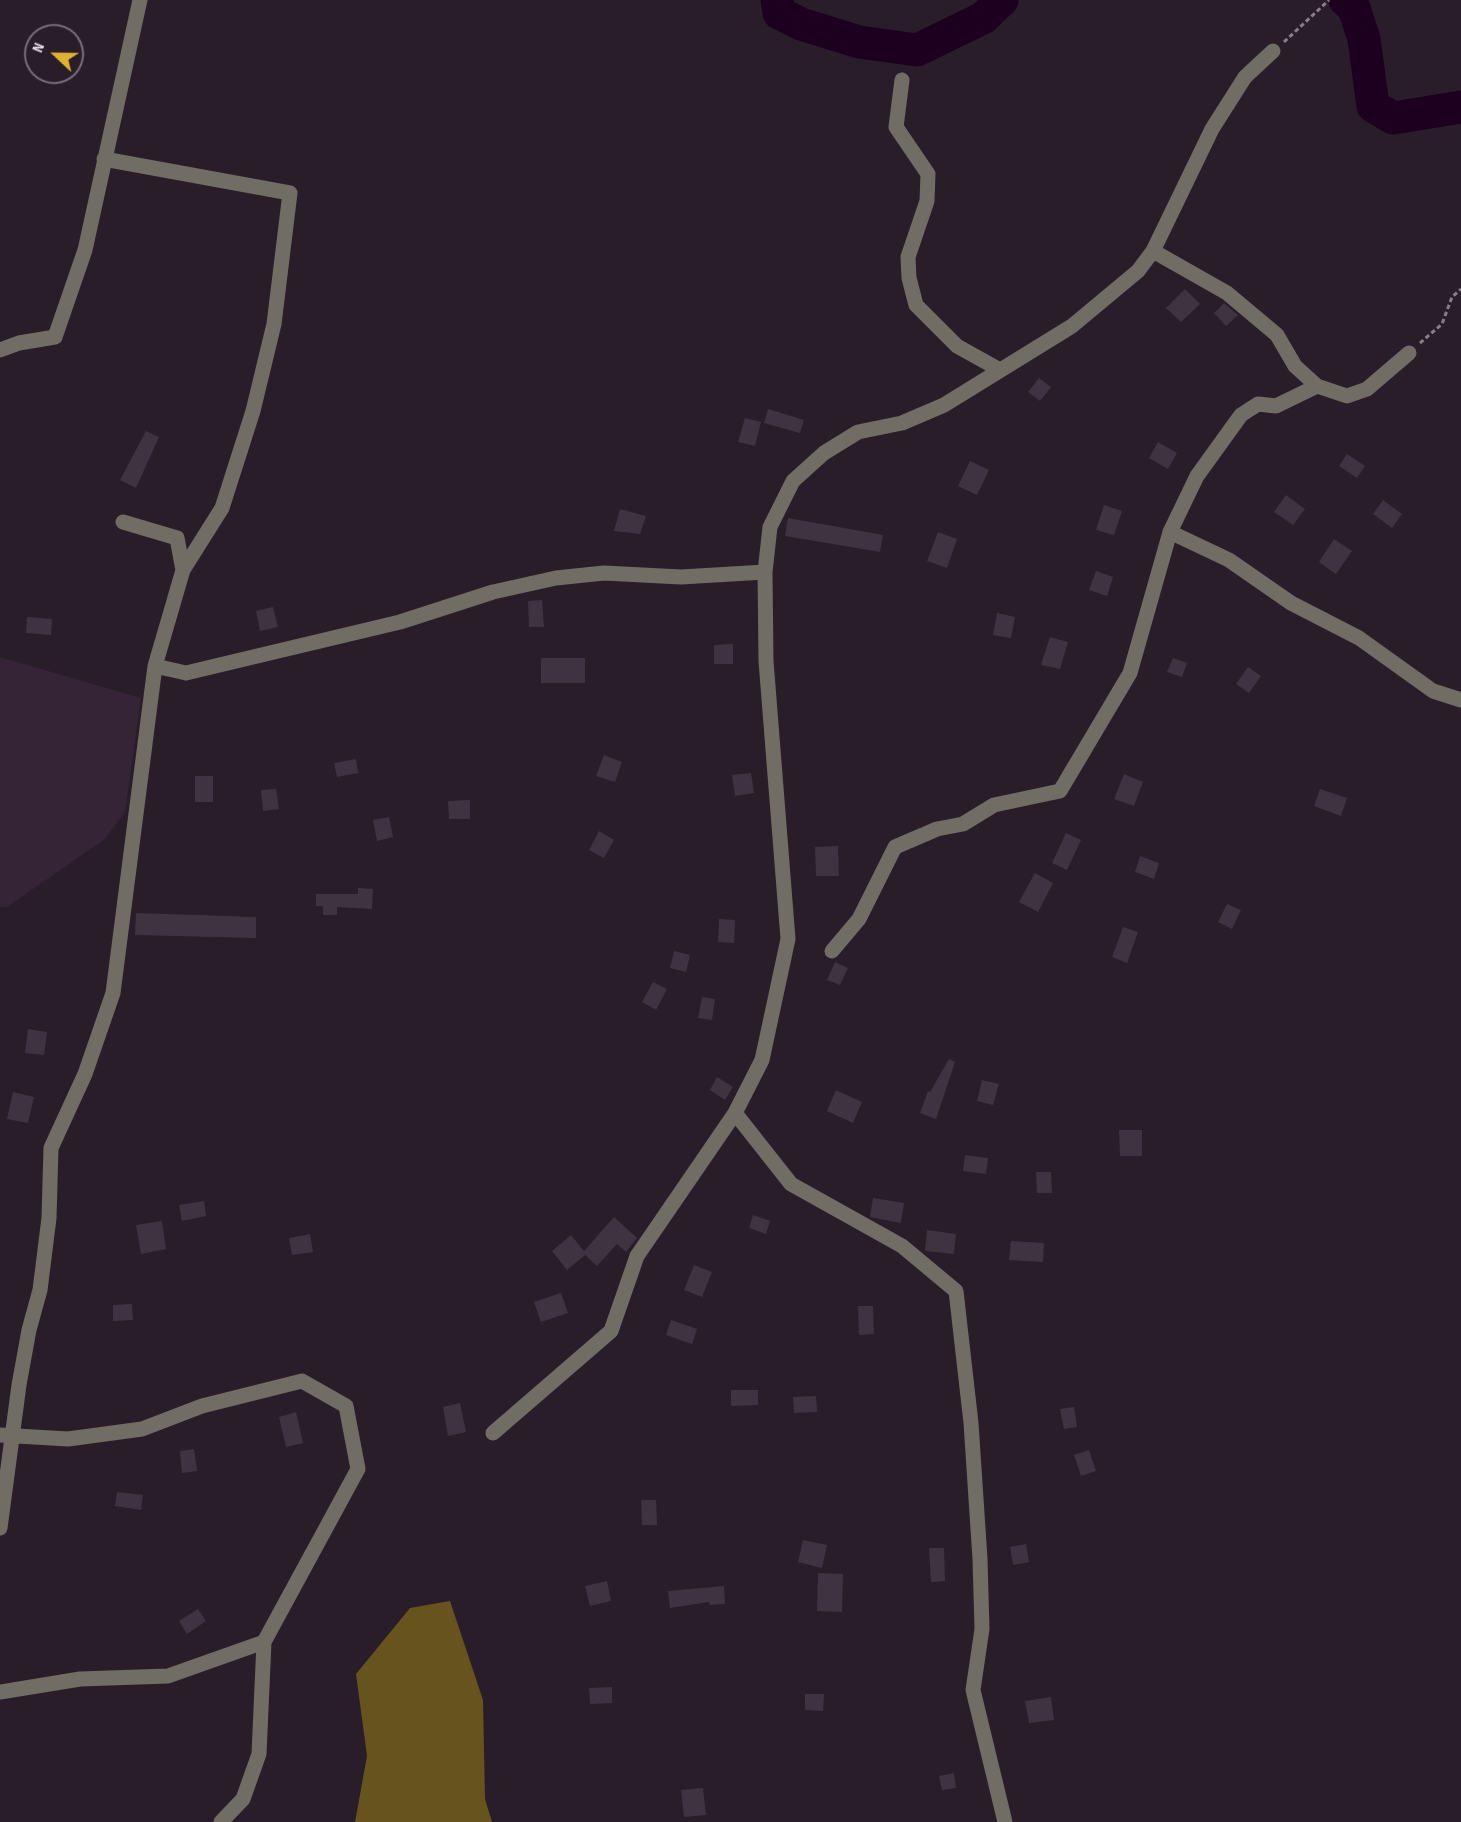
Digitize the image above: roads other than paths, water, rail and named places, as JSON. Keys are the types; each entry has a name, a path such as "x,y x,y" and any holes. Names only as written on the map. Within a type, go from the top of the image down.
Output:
{"street":[{"path":"0,350 19,343 55,337 85,250 140,0"},
{"path":"493,1433 611,1331 637,1256 735,1113 762,1060 788,939 766,661 765,572 770,527 793,481 824,453 858,432 902,423 944,405 1072,326 1138,271 1153,251 1212,129 1245,77 1273,51"},
{"path":"902,80 896,126 928,174 927,201 908,257 909,278 916,305 957,346 1000,370"},
{"path":"0,1528 5,1501 5,1435 28,1330 40,1290 49,1218 51,1148 85,1074 113,993 155,666 183,570 222,508 253,411 274,324 290,193 104,159"},
{"path":"1153,251 1227,293 1277,335 1295,366 1317,386 1347,396 1367,389 1409,352"},
{"path":"832,951 859,919 896,847 937,829 963,824 994,805 1060,791 1130,673 1170,532 1197,476 1241,415 1258,404 1276,406 1317,386"},
{"path":"123,522 177,538 183,570"},
{"path":"1170,532 1228,560 1291,603 1359,638 1433,691 1461,700"},
{"path":"155,666 186,673 400,622 493,592 556,578 604,573 681,577 765,572"},
{"path":"735,1113 791,1184 902,1246 956,1291 971,1423 980,1559 982,1629 974,1690 1005,1822"},
{"path":"5,1435 68,1439 142,1429 202,1406 302,1381 346,1406 358,1469 264,1642 259,1754 243,1799 221,1822"},
{"path":"0,1692 80,1679 168,1676 264,1642"}],"waterway":[{"path":"777,0 779,13 801,24 859,42 917,50 983,18 1002,0"},
{"path":"1345,0 1354,8 1364,39 1373,106 1393,118 1461,107"}]}
